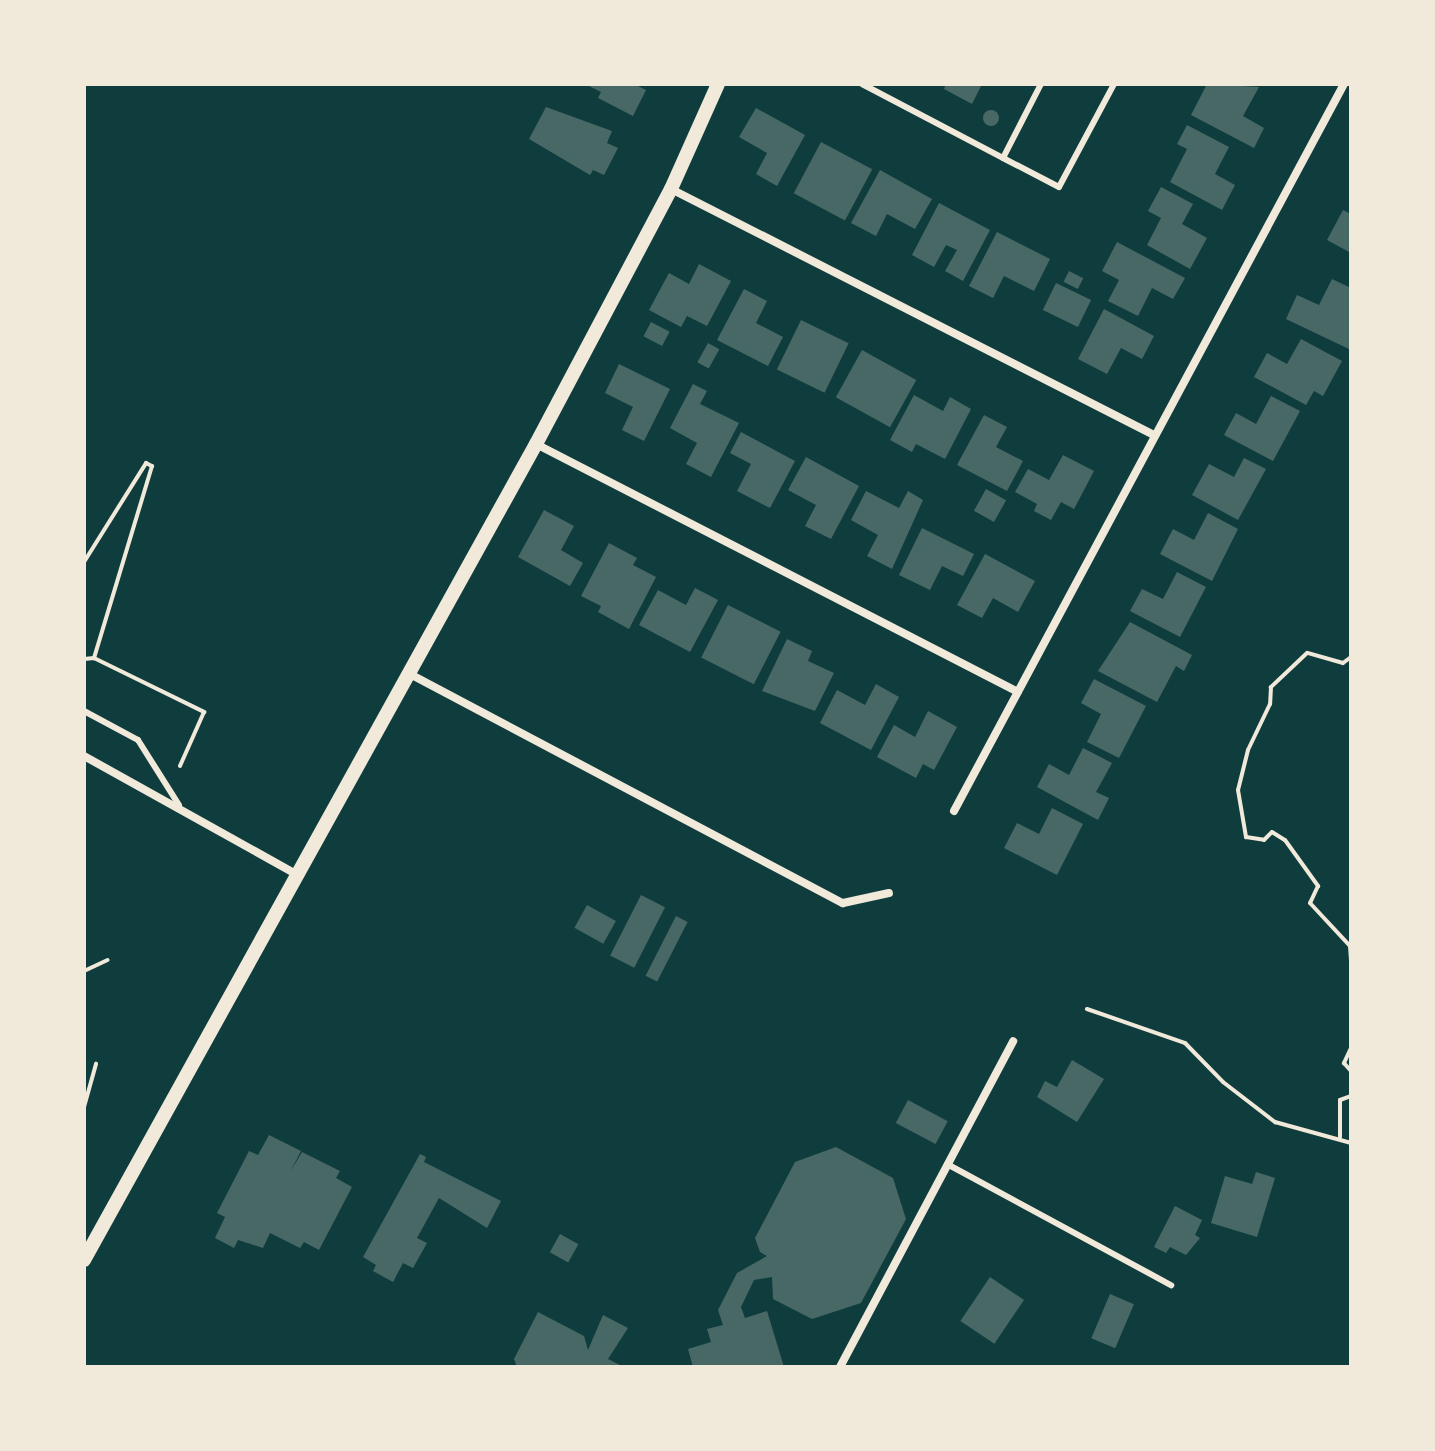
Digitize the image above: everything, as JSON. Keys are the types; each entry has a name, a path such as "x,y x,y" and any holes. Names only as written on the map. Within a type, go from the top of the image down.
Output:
{"street":[{"path":"84,1260 298,875 406,672 536,444 671,189 718,84"},
{"path":"954,811 1152,434 1344,84"},
{"path":"671,189 1152,434"},
{"path":"536,444 1018,692"},
{"path":"406,672 843,903 889,893"},
{"path":"84,756 179,805 298,875"},
{"path":"840,1367 1013,1041"}],"lane":[{"path":"862,84 1059,187 1114,84"},
{"path":"1003,158 1041,84"},
{"path":"84,711 138,740 179,805"},
{"path":"947,1164 1171,1285"}],"path":[{"path":"84,562 146,463 152,466 94,658"},
{"path":"1351,657 1343,663 1307,653 1271,687 1270,704 1248,750 1238,790 1246,837 1264,840 1272,832 1285,840 1318,886 1310,903 1350,946 1351,962"},
{"path":"84,659 94,658 204,712 180,766"},
{"path":"84,971 108,960"},
{"path":"1087,1009 1185,1043 1223,1082 1275,1122 1321,1138 1340,1137 1351,1143"},
{"path":"1351,1048 1344,1063 1351,1071"},
{"path":"84,1107 96,1064"},
{"path":"1340,1137 1340,1100 1351,1096"}],"building":[{"path":"585,84 634,84 646,90 633,116 598,98 601,92"},
{"path":"946,84 982,84 972,104 944,89"},
{"path":"1207,84 1259,87 1243,116 1264,128 1254,148 1191,115"},
{"path":"546,107 612,131 607,143 618,148 604,175 593,170 590,175 529,139"},
{"path":"756,108 805,135 777,186 756,174 767,153 739,137"},
{"path":"991,110 999,118 991,126 983,118"},
{"path":"1187,125 1229,147 1215,174 1235,185 1222,210 1170,182 1187,149 1177,144"},
{"path":"821,142 872,169 845,220 794,193"},
{"path":"880,170 932,199 915,229 887,214 876,236 851,223"},
{"path":"1161,187 1193,204 1182,224 1207,238 1190,269 1147,245 1161,218 1148,211"},
{"path":"939,203 990,230 963,281 945,271 957,250 946,245 934,267 912,255"},
{"path":"1343,210 1351,214 1351,253 1327,240"},
{"path":"997,232 1050,259 1034,291 1004,276 993,298 969,286"},
{"path":"1117,242 1185,278 1173,299 1152,288 1138,316 1108,301 1119,280 1102,271"},
{"path":"699,264 731,281 707,326 687,316 681,327 649,310 669,273 689,284"},
{"path":"1069,271 1083,278 1078,289 1064,282"},
{"path":"1332,279 1351,288 1351,350 1286,319 1297,295 1319,305"},
{"path":"1056,283 1091,300 1078,327 1043,310"},
{"path":"744,289 767,301 756,323 783,337 768,366 717,340"},
{"path":"1104,309 1154,336 1142,359 1121,348 1107,374 1078,359"},
{"path":"801,320 849,343 825,393 777,369"},
{"path":"651,322 670,332 662,346 643,336"},
{"path":"1301,339 1342,361 1323,396 1314,391 1306,405 1254,377 1267,353 1287,364"},
{"path":"708,343 719,349 709,369 697,362"},
{"path":"862,350 916,380 890,427 836,397"},
{"path":"619,364 670,389 644,441 622,430 633,407 605,393"},
{"path":"693,384 707,391 700,404 739,423 711,477 686,464 697,443 670,428"},
{"path":"914,395 943,411 950,397 971,409 945,459 916,444 912,452 890,440"},
{"path":"1271,396 1300,411 1273,461 1224,435 1236,413 1256,424"},
{"path":"984,415 1007,427 996,447 1023,461 1007,491 957,465"},
{"path":"741,432 795,461 770,508 737,491 751,464 730,453"},
{"path":"1063,455 1094,471 1074,509 1061,502 1051,520 1034,511 1037,504 1015,492 1028,469 1049,480"},
{"path":"806,457 859,486 831,539 805,526 816,505 788,490"},
{"path":"1244,458 1266,469 1238,520 1192,495 1209,464 1234,477"},
{"path":"986,489 1006,500 994,522 974,511"},
{"path":"866,491 899,508 908,491 923,500 892,569 867,556 878,535 851,520"},
{"path":"544,510 574,526 561,550 583,563 570,586 518,557"},
{"path":"1208,513 1238,529 1212,581 1160,554 1173,529 1194,540"},
{"path":"922,528 974,554 963,576 942,566 930,590 899,575"},
{"path":"609,543 637,558 633,565 656,577 629,629 598,612 601,606 581,596"},
{"path":"985,554 1035,581 1018,612 993,598 982,618 957,605"},
{"path":"1177,572 1206,587 1180,637 1130,611 1142,589 1163,599"},
{"path":"695,588 718,600 690,652 639,625 658,590 686,605"},
{"path":"728,605 781,632 754,684 701,658"},
{"path":"1130,622 1192,655 1184,671 1176,666 1157,702 1098,671"},
{"path":"787,639 812,651 808,661 834,673 815,711 762,691"},
{"path":"1094,679 1146,706 1119,758 1087,742 1101,714 1081,703"},
{"path":"876,684 899,697 871,750 820,723 837,690 865,705"},
{"path":"928,711 957,727 934,770 923,764 916,778 877,757 894,725 915,737"},
{"path":"1083,748 1112,763 1096,792 1109,798 1098,820 1037,787 1049,764 1069,775"},
{"path":"1052,808 1083,824 1057,875 1004,848 1017,823 1039,834"},
{"path":"641,895 665,907 634,968 610,956"},
{"path":"587,905 616,921 603,944 574,928"},
{"path":"676,916 688,922 657,982 646,976"},
{"path":"1072,1060 1104,1079 1077,1122 1037,1097 1045,1081 1057,1087"},
{"path":"908,1100 948,1121 936,1144 896,1123"},
{"path":"269,1135 301,1151 290,1172 302,1152 340,1171 336,1178 352,1187 319,1250 304,1242 300,1248 270,1233 263,1248 238,1240 234,1248 215,1238 225,1217 217,1213 249,1151 258,1155"},
{"path":"836,1147 893,1178 906,1219 861,1303 812,1319 773,1299 772,1277 754,1280 741,1307 745,1318 767,1311 784,1367 693,1367 688,1349 711,1342 707,1329 723,1325 718,1310 737,1273 767,1256 760,1252 755,1238 795,1162"},
{"path":"420,1154 426,1157 424,1162 501,1201 487,1228 439,1198 417,1238 427,1243 413,1268 403,1263 393,1282 373,1271 376,1265 363,1257"},
{"path":"1256,1172 1275,1178 1257,1237 1211,1223 1225,1176 1252,1184"},
{"path":"1175,1206 1202,1220 1195,1235 1200,1238 1186,1255 1170,1247 1166,1253 1154,1247"},
{"path":"560,1234 578,1244 568,1263 550,1252"},
{"path":"990,1277 1024,1300 994,1344 960,1321"},
{"path":"1110,1294 1134,1304 1115,1348 1091,1338"},
{"path":"538,1312 584,1336 588,1350 603,1315 628,1328 608,1359 624,1367 517,1367 514,1359"}]}
